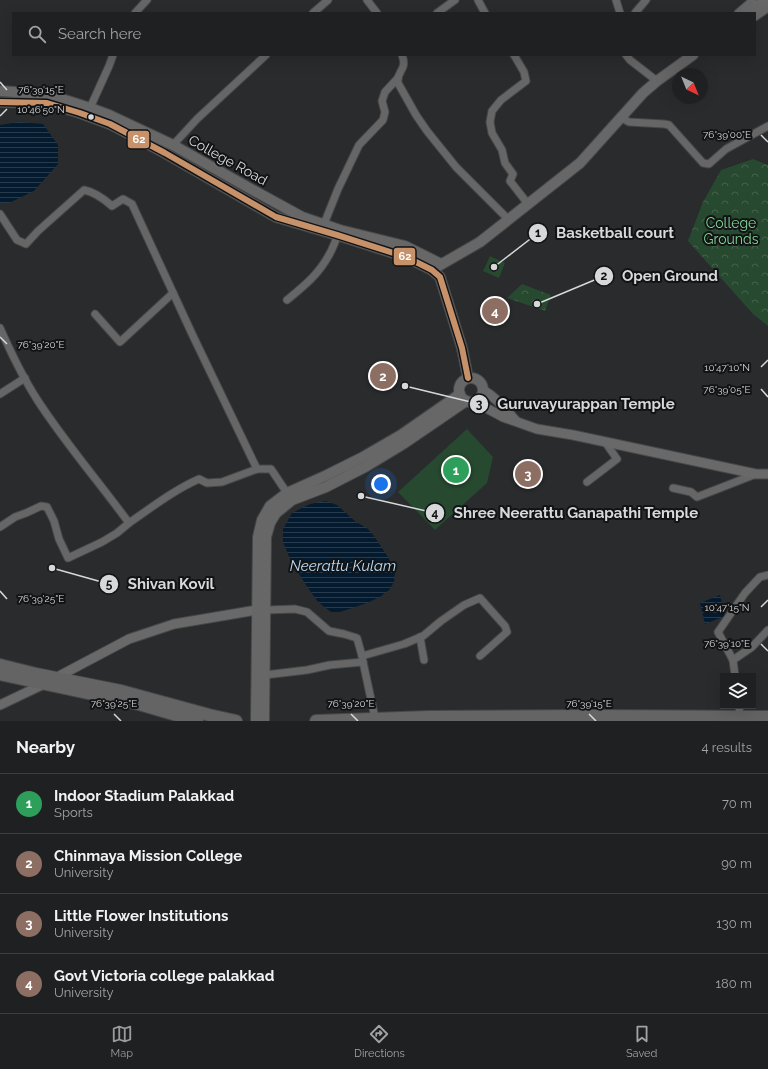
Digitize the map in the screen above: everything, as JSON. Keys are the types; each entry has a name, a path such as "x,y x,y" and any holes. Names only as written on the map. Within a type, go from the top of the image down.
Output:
{"highway":[{"path":"0,665 121,692 236,721"},
{"path":"0,674 140,704 197,721"},
{"path":"316,721 375,718 740,711 768,717"}],"main road":[{"path":"748,12 766,0"},
{"path":"471,378 440,277 432,270 480,242 580,163 643,93 692,56"},
{"name":"College Road","path":"0,91 46,94 109,115 173,146 302,217 324,224 339,233 406,257 432,270"},
{"name":"College Road","path":"0,102 47,103 110,124 276,217 339,233 405,246 441,264"},
{"path":"441,264 471,358 471,378"},
{"path":"256,721 266,537 270,523 276,513 290,497 326,486 365,467 397,448 466,399 478,399 482,395 482,385 479,381 471,378 464,380 460,384 459,389 466,399 503,418 537,429 756,474 768,474"},
{"path":"483,390 498,401 517,422"},
{"path":"261,610 265,674 264,721"},
{"path":"0,705 44,684 129,639 174,624 261,610"}],"street":[{"path":"136,12 147,0"},
{"path":"313,12 328,0"},
{"path":"366,0 376,12"},
{"path":"438,12 455,0"},
{"path":"478,0 484,12"},
{"path":"616,0 620,12"},
{"path":"636,12 646,0"},
{"path":"739,12 753,0"},
{"path":"756,15 768,8"},
{"path":"90,108 113,56"},
{"path":"173,146 197,119 265,56"},
{"path":"324,224 338,189 359,145 383,120 385,112 382,101 384,92 398,78 404,66 402,56"},
{"path":"515,56 524,72 526,81 501,100 492,110 490,122 492,133 502,150 505,163 513,174 510,181 528,204"},
{"path":"627,56 657,81"},
{"path":"398,78 398,83 426,131 456,167 508,219"},
{"path":"622,118 629,122 664,124 669,126 703,163 709,164 726,149 768,126"},
{"path":"0,214 17,240 26,244 38,231 84,190 101,197 112,206 123,199 132,204 257,469"},
{"path":"287,300 310,281 320,269 330,254 339,233"},
{"path":"95,314 120,342 173,293"},
{"path":"0,328 9,348 38,400 73,451 105,490 129,523"},
{"path":"0,394 25,378"},
{"path":"587,482 617,459 605,442"},
{"path":"0,527 26,512 41,506 47,507 68,558 102,542 117,533 165,498 188,484 200,479 207,483 222,482 257,469 271,469 290,497"},
{"path":"674,488 691,492 697,497 756,474"},
{"path":"735,673 733,660 718,632 745,593 760,577 768,575"},
{"path":"265,674 307,670 362,659 420,637 464,605 480,598 505,626 507,632 480,656"},
{"path":"261,610 295,609 307,612 329,631 357,638 375,718"},
{"path":"733,660 752,647 768,630"},
{"path":"420,637 424,660"}],"green space":[{"name":"College Grounds","path":"753,159 768,165 768,326 753,314 688,241 703,202 721,170"},
{"path":"490,256 505,263 499,278 483,271"},
{"path":"522,284 551,295 545,311 507,298"},
{"path":"467,429 493,457 487,483 435,530 398,492"}],"water":[{"path":"19,122 43,124 58,145 58,164 34,191 9,203 0,203 0,125"},
{"name":"Neerattu Kulam","path":"326,501 337,505 356,522 367,528 388,557 395,571 394,582 389,590 380,597 340,612 331,612 318,602 291,561 283,542 283,529 292,513 310,504"},
{"path":"720,595 725,616 705,624 700,603"}],"transit line":[{"name":"62","path":"0,102 47,103 110,124 165,153 276,217 406,257 432,270 440,277 462,348 468,378"}],"place":[{"name":"Basketball court","path":"494,267"},
{"name":"Open Ground","path":"537,304"},
{"name":"Govt Victoria college palakkad","path":"495,311"},
{"name":"Chinmaya Mission College","path":"383,376"},
{"name":"Guruvayurappan Temple","path":"405,386"},
{"name":"Indoor Stadium Palakkad","path":"456,470"},
{"name":"Little Flower Institutions","path":"528,474"},
{"name":"Shree Neerattu Ganapathi Temple","path":"361,496"},
{"name":"Shivan Kovil","path":"52,568"}]}
